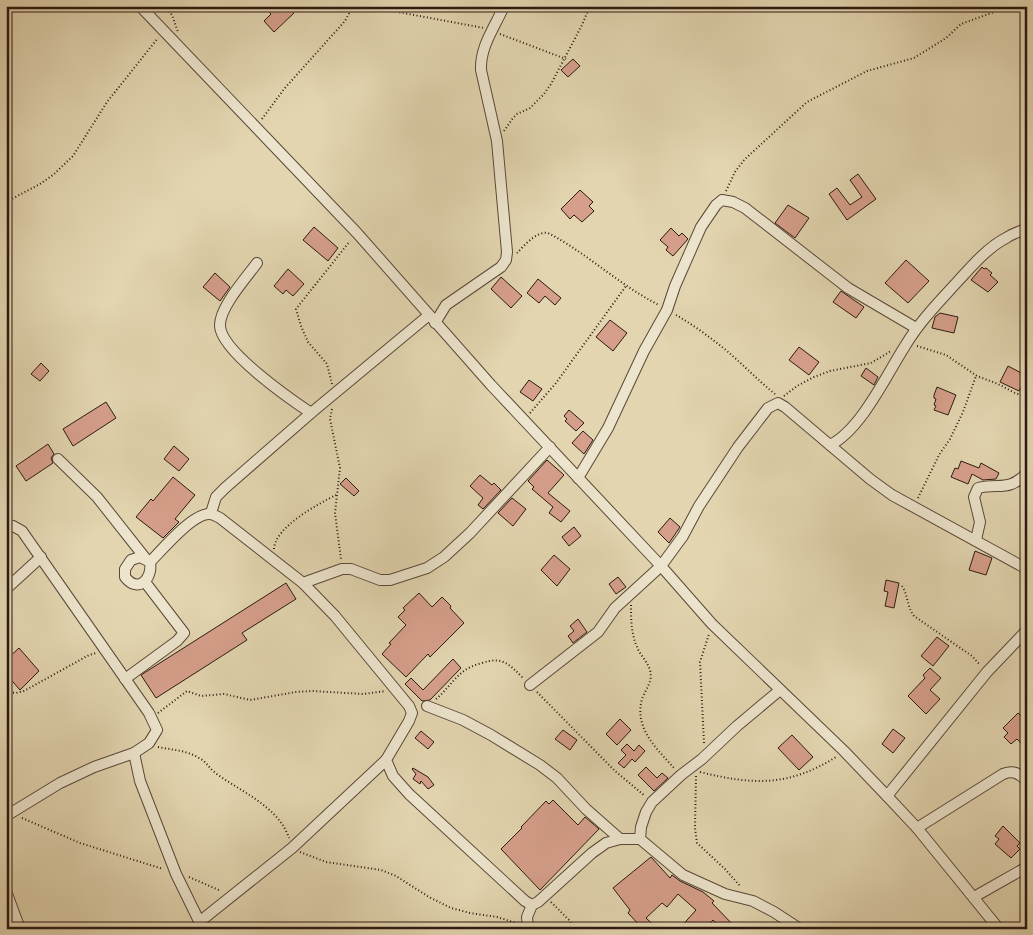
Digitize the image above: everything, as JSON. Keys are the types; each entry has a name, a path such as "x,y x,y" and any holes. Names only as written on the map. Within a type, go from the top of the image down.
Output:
{"street":[{"path":"140,6 357,233 523,420 661,566 712,624 844,751 917,828 999,929"},
{"path":"211,513 216,498 311,413 432,319 446,305 492,275 506,260 508,252 497,141 480,60 504,6"},
{"path":"578,478 608,428 644,351 667,310 675,286 701,227 716,204 722,200 733,202 745,208 848,288 916,328"},
{"path":"830,445 844,436 863,414 916,328 986,253 1006,237 1027,229"},
{"path":"257,264 222,316 220,327 223,337 269,384 311,413"},
{"path":"530,685 598,632 615,608 661,566 683,536 699,506 738,447 772,405 778,403 892,495 1027,570"},
{"path":"303,582 342,569 351,569 380,580 390,580 427,568 470,533 550,447"},
{"path":"58,460 97,497 148,560 150,573 145,582 131,583 125,577 127,564 131,560 140,557 148,560"},
{"path":"976,540 980,522 974,497 978,488 1010,486 1017,483 1027,473"},
{"path":"134,753 140,781 176,874 201,926 233,896 292,848 386,760 409,721 412,712 335,616 303,582 220,518 211,513 203,514 191,522 148,560"},
{"path":"6,524 22,531 152,718 157,730 149,743 134,753 94,767 60,783 9,814"},
{"path":"6,588 41,557"},
{"path":"125,679 177,641 184,633 145,582"},
{"path":"887,796 987,672 1027,630"},
{"path":"640,839 641,827 652,802 780,690"},
{"path":"427,706 463,720 540,765 557,778 586,809 620,839"},
{"path":"386,760 393,776 409,794 526,902 532,905"},
{"path":"917,828 1003,774 1017,772 1027,781"},
{"path":"528,928 527,917 532,905 545,897 592,853 606,843 620,839 640,839 683,875 725,894 753,901 800,929"},
{"path":"974,897 1027,867"},
{"path":"6,891 20,929"}],"path":[{"path":"164,6 172,15 178,32 180,48"},
{"path":"256,127 284,89 345,21 353,6"},
{"path":"383,6 398,12 456,21 492,30 566,59"},
{"path":"497,141 517,114 530,108 544,94 566,59 590,6"},
{"path":"722,200 735,172 744,160 807,102 867,71 914,58 946,38 961,24 994,12 1003,6"},
{"path":"6,202 53,175 72,156 107,102 164,31"},
{"path":"342,569 335,514 340,468 330,419 334,395 331,376 328,364 308,342 298,320 296,309 357,233"},
{"path":"515,254 538,235 548,234 578,252 626,286 694,326 719,344 781,399 797,386 814,376 871,363 888,352 905,345 919,346 946,355 977,376 998,384 1015,394 1027,396"},
{"path":"523,420 556,383 626,286"},
{"path":"914,507 935,462 950,439 963,412 977,376"},
{"path":"274,560 274,542 279,535 314,506 336,494"},
{"path":"902,586 906,591 909,610 914,616 972,656 987,672"},
{"path":"632,593 631,627 637,648 648,664 651,678 641,705 643,729 648,739 681,775"},
{"path":"702,759 704,722 700,662 712,624"},
{"path":"6,692 16,693 24,691 89,655 106,651"},
{"path":"427,706 464,671 485,662 503,661 512,667 615,771 652,802"},
{"path":"152,718 187,691 201,696 224,694 250,700 296,692 363,694 396,690"},
{"path":"149,743 180,750 204,761 212,770 241,789 275,816 284,827 292,848 326,862 381,870 396,876 429,897 451,908 497,917 528,928"},
{"path":"742,888 725,868 700,847 695,838 696,771 740,781 793,778 819,768 844,751"},
{"path":"9,814 80,843 194,879 233,896"},
{"path":"545,897 570,921 573,929"}],"building":[{"path":"271,6 280,6 283,10 289,6 294,13 274,32 264,21 271,14 267,10"},
{"path":"573,59 580,66 568,77 561,70"},
{"path":"858,174 876,199 847,220 829,194 837,188 850,205 862,197 850,180"},
{"path":"580,190 593,202 589,206 594,211 582,222 574,215 570,219 561,209"},
{"path":"788,205 809,218 795,238 775,223"},
{"path":"314,227 338,248 328,261 303,240"},
{"path":"671,228 679,236 682,233 688,239 673,256 666,250 668,247 660,240"},
{"path":"906,260 929,281 908,303 885,283"},
{"path":"982,267 992,273 990,275 998,282 988,292 971,280"},
{"path":"288,269 304,284 293,296 286,290 283,294 274,286"},
{"path":"215,273 230,287 220,301 203,287"},
{"path":"501,277 522,296 511,308 491,289"},
{"path":"538,279 561,298 555,305 545,296 539,303 527,293"},
{"path":"841,291 864,307 856,318 833,302"},
{"path":"940,313 958,317 954,333 932,328 935,317"},
{"path":"610,320 627,333 613,351 596,337"},
{"path":"799,347 819,362 809,375 789,360"},
{"path":"41,363 49,371 40,381 31,374"},
{"path":"1008,366 1027,376 1019,391 1000,382"},
{"path":"866,368 878,377 874,385 861,376"},
{"path":"529,380 542,389 533,401 520,392"},
{"path":"937,387 956,395 948,415 934,410 936,399 934,395"},
{"path":"106,402 116,418 73,446 63,429"},
{"path":"569,410 584,423 576,431 565,421 567,419 564,416"},
{"path":"583,431 593,440 584,454 572,443"},
{"path":"48,444 54,454 51,458 53,463 26,481 16,466"},
{"path":"174,446 189,459 179,471 164,459"},
{"path":"547,460 564,475 548,493 570,511 561,522 549,513 553,507 532,489 534,487 528,481"},
{"path":"961,461 979,468 981,463 999,473 996,479 983,480 972,474 968,484 951,477 955,468 958,469"},
{"path":"480,475 492,485 494,483 501,490 483,509 478,505 483,498 470,486"},
{"path":"173,477 195,495 175,519 179,522 163,538 136,517 151,499 153,501"},
{"path":"346,478 359,491 354,496 340,484"},
{"path":"512,498 526,509 513,526 498,513"},
{"path":"670,518 680,527 669,543 658,532"},
{"path":"574,527 581,536 569,546 562,537"},
{"path":"975,551 992,558 986,575 969,570"},
{"path":"554,555 570,569 557,586 541,570"},
{"path":"618,577 626,587 616,594 609,584"},
{"path":"886,580 899,583 894,608 885,606 888,592 884,591"},
{"path":"286,583 296,599 242,633 247,640 156,698 141,675"},
{"path":"419,593 432,607 442,597 464,623 430,657 428,654 406,677 382,654 391,644 389,643 406,625 398,617 405,610 403,608"},
{"path":"578,619 587,632 573,643 568,636 574,631 570,626"},
{"path":"937,637 949,646 933,666 921,656"},
{"path":"19,648 39,671 20,690 6,674 6,660"},
{"path":"453,659 461,668 430,700 422,701 405,684 411,678 423,690"},
{"path":"930,668 941,678 930,690 940,699 926,714 908,696 925,678 923,675"},
{"path":"1018,713 1027,721 1027,738 1021,743 1017,739 1011,744 1004,737 1008,733 1003,728"},
{"path":"620,719 631,730 617,745 606,734"},
{"path":"893,729 905,738 893,753 882,744"},
{"path":"563,730 577,740 570,750 555,739"},
{"path":"421,731 434,742 428,749 415,738"},
{"path":"792,735 813,757 799,770 778,748"},
{"path":"627,744 634,751 639,745 645,751 635,762 632,759 624,768 618,763 626,755 621,750"},
{"path":"646,767 657,778 662,773 668,778 654,791 638,775"},
{"path":"413,768 428,777 434,785 428,789 421,781 420,784 413,779 416,774"},
{"path":"553,800 578,825 585,817 599,829 540,890 501,849 546,801 549,804"},
{"path":"1003,826 1020,843 1017,846 1020,849 1011,858 995,844 999,839 995,836"},
{"path":"651,857 670,878 672,875 703,892 714,901 712,903 737,929 721,929 713,920 705,929 679,929 696,910 678,894 667,907 662,903 646,918 658,929 643,929 628,913 630,910 613,888"}]}
